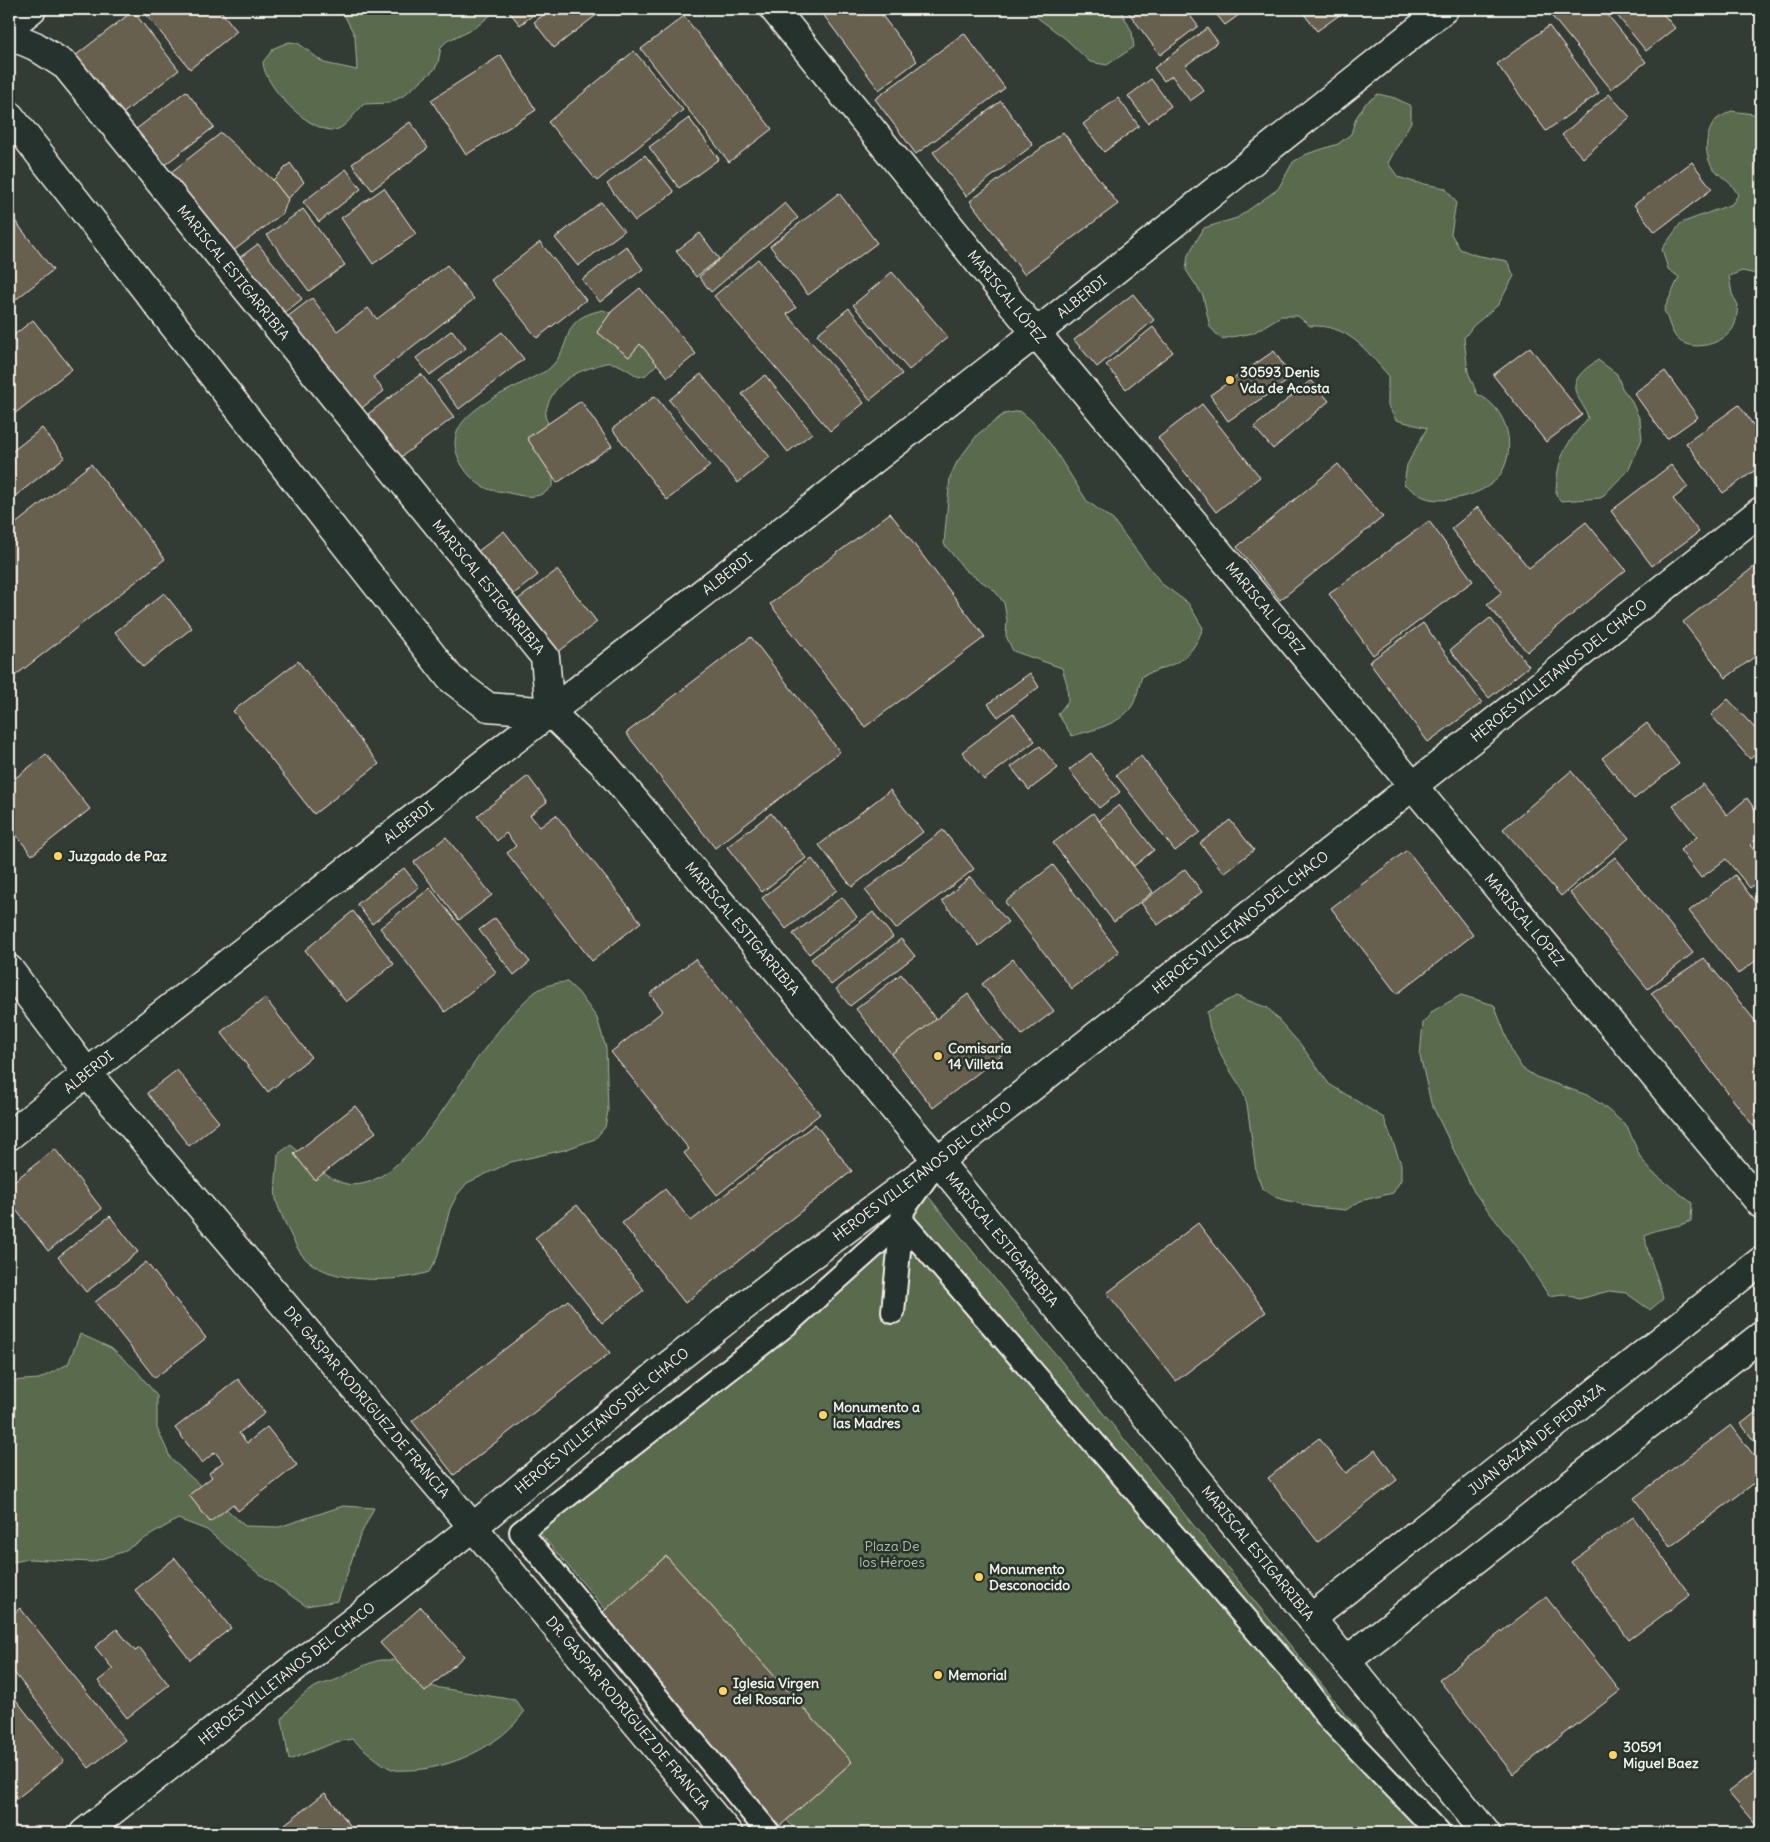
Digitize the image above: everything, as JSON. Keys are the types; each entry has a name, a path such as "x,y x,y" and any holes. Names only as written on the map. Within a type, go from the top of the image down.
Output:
{"street":[{"path":"9,26 32,9"},
{"name":"MARISCAL LÓPEZ","path":"774,9 1036,333 1761,1204"},
{"name":"ALBERDI","path":"9,1136 87,1073 1036,333 1444,9"},
{"name":"MARISCAL ESTIGARRIBIA","path":"9,36 35,46 66,66 545,657 550,712 603,763 938,1161 1486,1833"},
{"path":"9,116 450,678 488,707 550,712"},
{"name":"HEROES VILLETANOS DEL CHACO","path":"84,1833 473,1527 665,1368 775,1282 938,1161 1761,511"},
{"name":"DR. GASPAR RODRIGUEZ DE FRANCIA","path":"9,968 87,1073 473,1527 728,1833"},
{"path":"893,1312 903,1210 938,1161"},
{"path":"769,1833 521,1532 786,1325 902,1222"},
{"path":"902,1222 1300,1681 1328,1718 1439,1833"},
{"name":"JUAN BAZÁN DE PEDRAZA","path":"1311,1618 1761,1261"},
{"path":"1346,1661 1761,1336"}],"green space":[{"path":"341,9 498,9 476,27 447,41 441,47 438,63 434,70 403,96 389,103 364,104 347,123 335,130 325,129 313,124 290,106 271,84 265,72 263,62 274,48 289,42 298,43 324,63 357,70 355,36"},
{"path":"1029,9 1120,9 1132,32 1134,47 1107,65 1090,62 1066,39"},
{"path":"1378,94 1395,98 1411,106 1411,122 1388,163 1398,177 1445,188 1456,202 1451,234 1460,249 1475,255 1507,261 1514,276 1498,305 1473,326 1464,338 1468,372 1477,394 1496,408 1502,418 1509,441 1508,453 1500,475 1494,481 1478,492 1458,498 1439,500 1426,498 1404,484 1407,465 1427,428 1396,420 1388,406 1388,375 1355,340 1335,329 1323,326 1310,326 1298,316 1281,316 1253,333 1221,339 1210,327 1203,296 1186,270 1188,255 1204,228 1237,218 1278,189 1293,162 1307,154 1338,144 1351,134 1356,118 1365,104"},
{"path":"1731,111 1761,115 1761,275 1742,271 1729,276 1732,294 1738,305 1733,328 1726,336 1711,344 1695,346 1680,341 1675,336 1664,310 1679,277 1668,269 1662,249 1681,223 1732,204 1738,195 1730,183 1711,165 1707,151 1708,137 1713,124 1717,119"},
{"path":"603,310 611,313 658,363 646,375 639,377 618,365 602,364 575,374 561,384 550,399 545,417 553,432 553,485 543,494 524,496 490,490 480,485 464,469 456,449 455,442 458,431 464,420 498,395 548,369 558,358 573,325 579,319 589,314"},
{"path":"1598,360 1617,374 1622,388 1631,400 1640,420 1642,439 1629,469 1601,498 1561,501 1556,495 1560,462 1573,437 1588,418 1576,393 1576,382 1581,374"},
{"path":"1020,411 1032,421 1052,446 1087,501 1113,520 1162,584 1188,603 1203,628 1192,649 1180,661 1142,676 1134,703 1120,718 1097,729 1072,736 1058,714 1068,701 1067,684 1062,668 1013,651 1006,636 1007,620 1004,603 994,590 965,570 944,544 950,477 957,462 978,434 1004,414"},
{"path":"567,982 578,992 597,1018 606,1048 608,1111 605,1127 595,1139 564,1150 511,1162 467,1183 457,1195 450,1209 437,1258 429,1272 399,1278 362,1279 327,1272 313,1265 302,1255 288,1230 277,1203 278,1154 291,1145 322,1172 343,1183 363,1184 383,1175 403,1159 422,1138 480,1055 520,1006 535,992 554,984"},
{"path":"1461,995 1494,1005 1513,1054 1522,1068 1536,1077 1587,1095 1602,1105 1627,1126 1640,1157 1652,1172 1692,1203 1691,1221 1656,1230 1645,1235 1648,1252 1663,1299 1650,1310 1626,1293 1609,1291 1579,1299 1563,1294 1549,1296 1523,1256 1474,1192 1431,1103 1420,1056 1423,1023 1433,1011"},
{"path":"1236,996 1268,1008 1301,1045 1329,1084 1384,1118 1401,1164 1401,1180 1393,1193 1360,1201 1346,1210 1313,1207 1277,1198 1262,1188 1256,1172 1247,1104 1242,1089 1224,1061 1210,1029 1207,1012"},
{"name":"Plaza De los Héroes","path":"928,1196 1442,1833 798,1833 527,1518"},
{"path":"80,1334 111,1348 136,1370 157,1396 157,1428 171,1459 245,1526 279,1527 343,1506 374,1508 359,1538 338,1601 306,1606 254,1570 207,1530 178,1519 122,1552 92,1562 28,1559 9,1563 9,1395 12,1393 9,1393 9,1381 39,1379 68,1364"},
{"path":"380,1660 397,1660 419,1681 434,1687 515,1700 524,1712 502,1735 488,1745 456,1761 440,1766 424,1769 394,1770 377,1760 352,1739 336,1742 289,1760 282,1719 294,1704 313,1688"}],"building":[{"path":"142,9 219,9 237,31 190,69"},
{"path":"541,9 520,25 508,10"},
{"path":"551,9 604,9 554,48 534,22"},
{"path":"819,9 877,9 917,61 879,90"},
{"path":"1126,9 1185,9 1198,26 1160,55"},
{"path":"1212,9 1247,9 1225,25"},
{"path":"1300,9 1348,9 1317,31"},
{"path":"1546,9 1603,9 1646,62 1611,89"},
{"path":"1612,9 1659,9 1675,28 1646,51"},
{"path":"133,11 179,70 117,118 71,59"},
{"path":"684,16 772,129 729,162 641,49"},
{"path":"1549,26 1599,93 1546,131 1497,64"},
{"path":"1207,28 1218,42 1185,66 1204,91 1190,101 1172,76 1164,81 1154,68"},
{"path":"964,33 1005,88 916,154 875,99"},
{"path":"634,51 683,110 597,181 548,122"},
{"path":"501,55 536,110 466,155 431,100"},
{"path":"1151,79 1171,106 1148,123 1128,96"},
{"path":"186,91 214,127 158,170 131,133"},
{"path":"1609,94 1630,117 1583,158 1562,135"},
{"path":"1118,98 1139,126 1104,152 1083,124"},
{"path":"1001,101 1033,145 966,196 933,152"},
{"path":"689,118 719,159 679,188 649,147"},
{"path":"410,122 428,148 372,190 352,164"},
{"path":"1063,132 1118,204 1024,274 970,201"},
{"path":"221,133 273,180 288,199 283,213 228,255 166,176"},
{"path":"645,155 674,192 635,221 607,184"},
{"path":"1692,162 1712,189 1655,232 1634,205"},
{"path":"290,163 304,182 288,199 273,180"},
{"path":"346,169 361,189 319,222 303,202"},
{"path":"384,188 416,234 373,264 341,218"},
{"path":"839,193 877,243 808,295 770,246"},
{"path":"601,202 624,231 578,266 555,238"},
{"path":"785,203 798,218 711,292 699,277"},
{"path":"303,209 345,265 309,291 267,235"},
{"path":"9,213 53,270 9,305"},
{"path":"700,233 719,259 696,277 676,251"},
{"path":"540,242 586,300 537,338 491,280"},
{"path":"258,244 302,299 283,314 239,258"},
{"path":"626,246 643,269 600,302 582,280"},
{"path":"758,259 796,308 787,314 864,403 830,431 714,296"},
{"path":"447,265 474,299 373,377 384,391 359,410 287,317 312,298 337,331 368,308 377,319"},
{"path":"892,272 948,337 909,370 853,305"},
{"path":"640,288 696,354 668,377 640,344 629,357 597,332 612,311"},
{"path":"1133,294 1154,320 1097,367 1074,340"},
{"path":"849,308 902,374 870,400 817,334"},
{"path":"33,320 72,369 9,418 9,339"},
{"path":"1153,327 1173,352 1126,389 1106,365"},
{"path":"452,330 466,348 430,375 416,358"},
{"path":"502,332 524,359 459,409 438,381"},
{"path":"1530,347 1582,415 1546,442 1493,375"},
{"path":"1274,351 1292,378 1228,421 1210,395"},
{"path":"1665,371 1698,417 1667,439 1634,393"},
{"path":"421,374 454,417 401,457 368,414"},
{"path":"701,374 770,457 738,483 669,400"},
{"path":"765,375 812,433 788,452 742,394"},
{"path":"1311,380 1329,401 1273,449 1254,427"},
{"path":"655,396 710,466 667,500 612,429"},
{"path":"581,401 612,446 557,483 527,438"},
{"path":"1202,404 1260,477 1216,512 1158,438"},
{"path":"1739,405 1761,436 1761,466 1723,493 1686,443"},
{"path":"42,428 65,457 9,501 9,454"},
{"path":"91,464 165,559 16,675 9,666 9,529"},
{"path":"1338,464 1383,517 1280,600 1237,547"},
{"path":"1671,465 1688,487 1673,499 1699,532 1652,566 1611,511"},
{"path":"1478,507 1529,568 1586,522 1626,570 1527,652 1487,604 1502,592 1451,529"},
{"path":"890,513 985,637 865,727 770,604"},
{"path":"1429,521 1473,581 1373,655 1329,594"},
{"path":"504,531 538,575 506,600 472,556"},
{"path":"1759,563 1761,566 1761,652 1726,678 1683,622"},
{"path":"557,570 597,622 557,653 516,601"},
{"path":"164,593 192,628 143,667 115,632"},
{"path":"1490,618 1529,666 1489,698 1450,650"},
{"path":"1423,623 1482,703 1428,742 1369,662"},
{"path":"751,637 840,752 715,848 626,733"},
{"path":"298,661 379,764 314,814 233,711"},
{"path":"1030,673 1039,687 998,717 988,704"},
{"path":"1728,699 1761,735 1761,749 1750,759 1711,715"},
{"path":"1013,713 1035,741 984,780 962,752"},
{"path":"1647,723 1679,764 1634,799 1602,758"},
{"path":"1040,746 1058,768 1029,790 1011,767"},
{"path":"1091,753 1120,792 1099,808 1069,770"},
{"path":"46,754 90,809 32,855 9,826 9,783"},
{"path":"1141,756 1200,832 1175,851 1116,775"},
{"path":"1571,771 1629,838 1561,896 1503,829"},
{"path":"528,776 547,802 530,815 540,827 556,815 641,922 592,961 507,853 516,846 506,833 497,841 477,816"},
{"path":"1703,784 1727,815 1747,798 1761,818 1761,835 1750,845 1761,859 1761,879 1750,888 1726,859 1701,878 1680,850 1697,837 1673,806"},
{"path":"890,790 923,832 852,887 819,845"},
{"path":"1119,805 1154,850 1134,866 1099,821"},
{"path":"771,813 806,858 762,892 727,847"},
{"path":"1093,813 1153,892 1114,922 1053,843"},
{"path":"1230,820 1254,850 1224,873 1200,843"},
{"path":"943,830 974,869 896,929 865,890"},
{"path":"446,837 492,895 459,920 414,862"},
{"path":"1407,850 1473,935 1397,994 1331,908"},
{"path":"1615,857 1693,953 1648,989 1570,893"},
{"path":"812,859 837,890 786,929 762,898"},
{"path":"1053,865 1119,952 1072,989 1005,902"},
{"path":"404,868 419,887 372,924 357,904"},
{"path":"1185,869 1202,892 1158,925 1141,903"},
{"path":"1735,875 1761,910 1761,957 1738,974 1689,911"},
{"path":"970,877 1008,922 979,946 942,901"},
{"path":"430,888 496,972 445,1012 380,928"},
{"path":"842,897 857,917 809,954 793,934"},
{"path":"353,911 394,964 346,1002 305,950"},
{"path":"873,912 893,937 831,985 811,959"},
{"path":"495,918 530,962 514,975 479,930"},
{"path":"901,939 915,956 850,1006 836,989"},
{"path":"1704,958 1761,1028 1761,1136 1651,993"},
{"path":"695,959 820,1114 717,1195 684,1153 689,1149 611,1052 663,1011 650,994"},
{"path":"1013,959 1054,1011 1022,1035 982,984"},
{"path":"901,974 941,1026 896,1060 856,1009"},
{"path":"968,994 1009,1049 933,1108 891,1054"},
{"path":"265,998 311,1057 268,1092 221,1032"},
{"path":"177,1070 219,1122 189,1146 147,1093"},
{"path":"355,1106 376,1132 315,1180 294,1154"},
{"path":"815,1124 852,1171 685,1303 622,1223 665,1189 691,1221"},
{"path":"55,1149 102,1209 48,1251 9,1201 9,1185"},
{"path":"577,1205 644,1290 602,1323 535,1238"},
{"path":"110,1216 138,1252 86,1292 58,1257"},
{"path":"1198,1223 1266,1312 1176,1381 1107,1293"},
{"path":"146,1262 206,1338 155,1378 95,1302"},
{"path":"568,1300 610,1353 454,1475 412,1421"},
{"path":"238,1379 265,1413 239,1433 247,1443 267,1427 297,1465 238,1511 233,1504 210,1522 189,1495 212,1477 209,1473 223,1462 215,1452 202,1463 175,1428"},
{"path":"1761,1408 1761,1450 1741,1424"},
{"path":"1731,1425 1761,1465 1761,1478 1670,1547 1634,1498"},
{"path":"1319,1438 1346,1473 1375,1450 1397,1480 1318,1542 1268,1478"},
{"path":"1633,1517 1690,1595 1629,1640 1571,1562"},
{"name":"Iglesia Virgen del Rosario","path":"666,1556 852,1762 780,1826 595,1619"},
{"path":"175,1558 231,1628 190,1660 135,1590"},
{"path":"1546,1597 1620,1691 1513,1774 1439,1680"},
{"path":"421,1607 464,1656 425,1692 380,1643"},
{"path":"20,1608 125,1740 89,1768 9,1666 9,1618"},
{"path":"117,1629 135,1651 140,1648 169,1685 127,1718 98,1681 113,1669 95,1647"},
{"path":"9,1691 64,1761 10,1804 9,1803"},
{"path":"1761,1766 1761,1831 1728,1792"},
{"path":"325,1793 356,1833 292,1833 285,1824"}],"place":[{"name":"30593 Denis Vda de Acosta","path":"1230,380"},
{"name":"Juzgado de Paz","path":"58,856"},
{"name":"Comisaría 14 Villeta","path":"938,1056"},
{"name":"Monumento a las Madres","path":"823,1415"},
{"name":"Monumento Desconocido","path":"979,1577"},
{"name":"Memorial","path":"938,1675"},
{"name":"Iglesia Virgen del Rosario","path":"723,1691"},
{"name":"30591 Miguel Baez","path":"1613,1755"}]}
